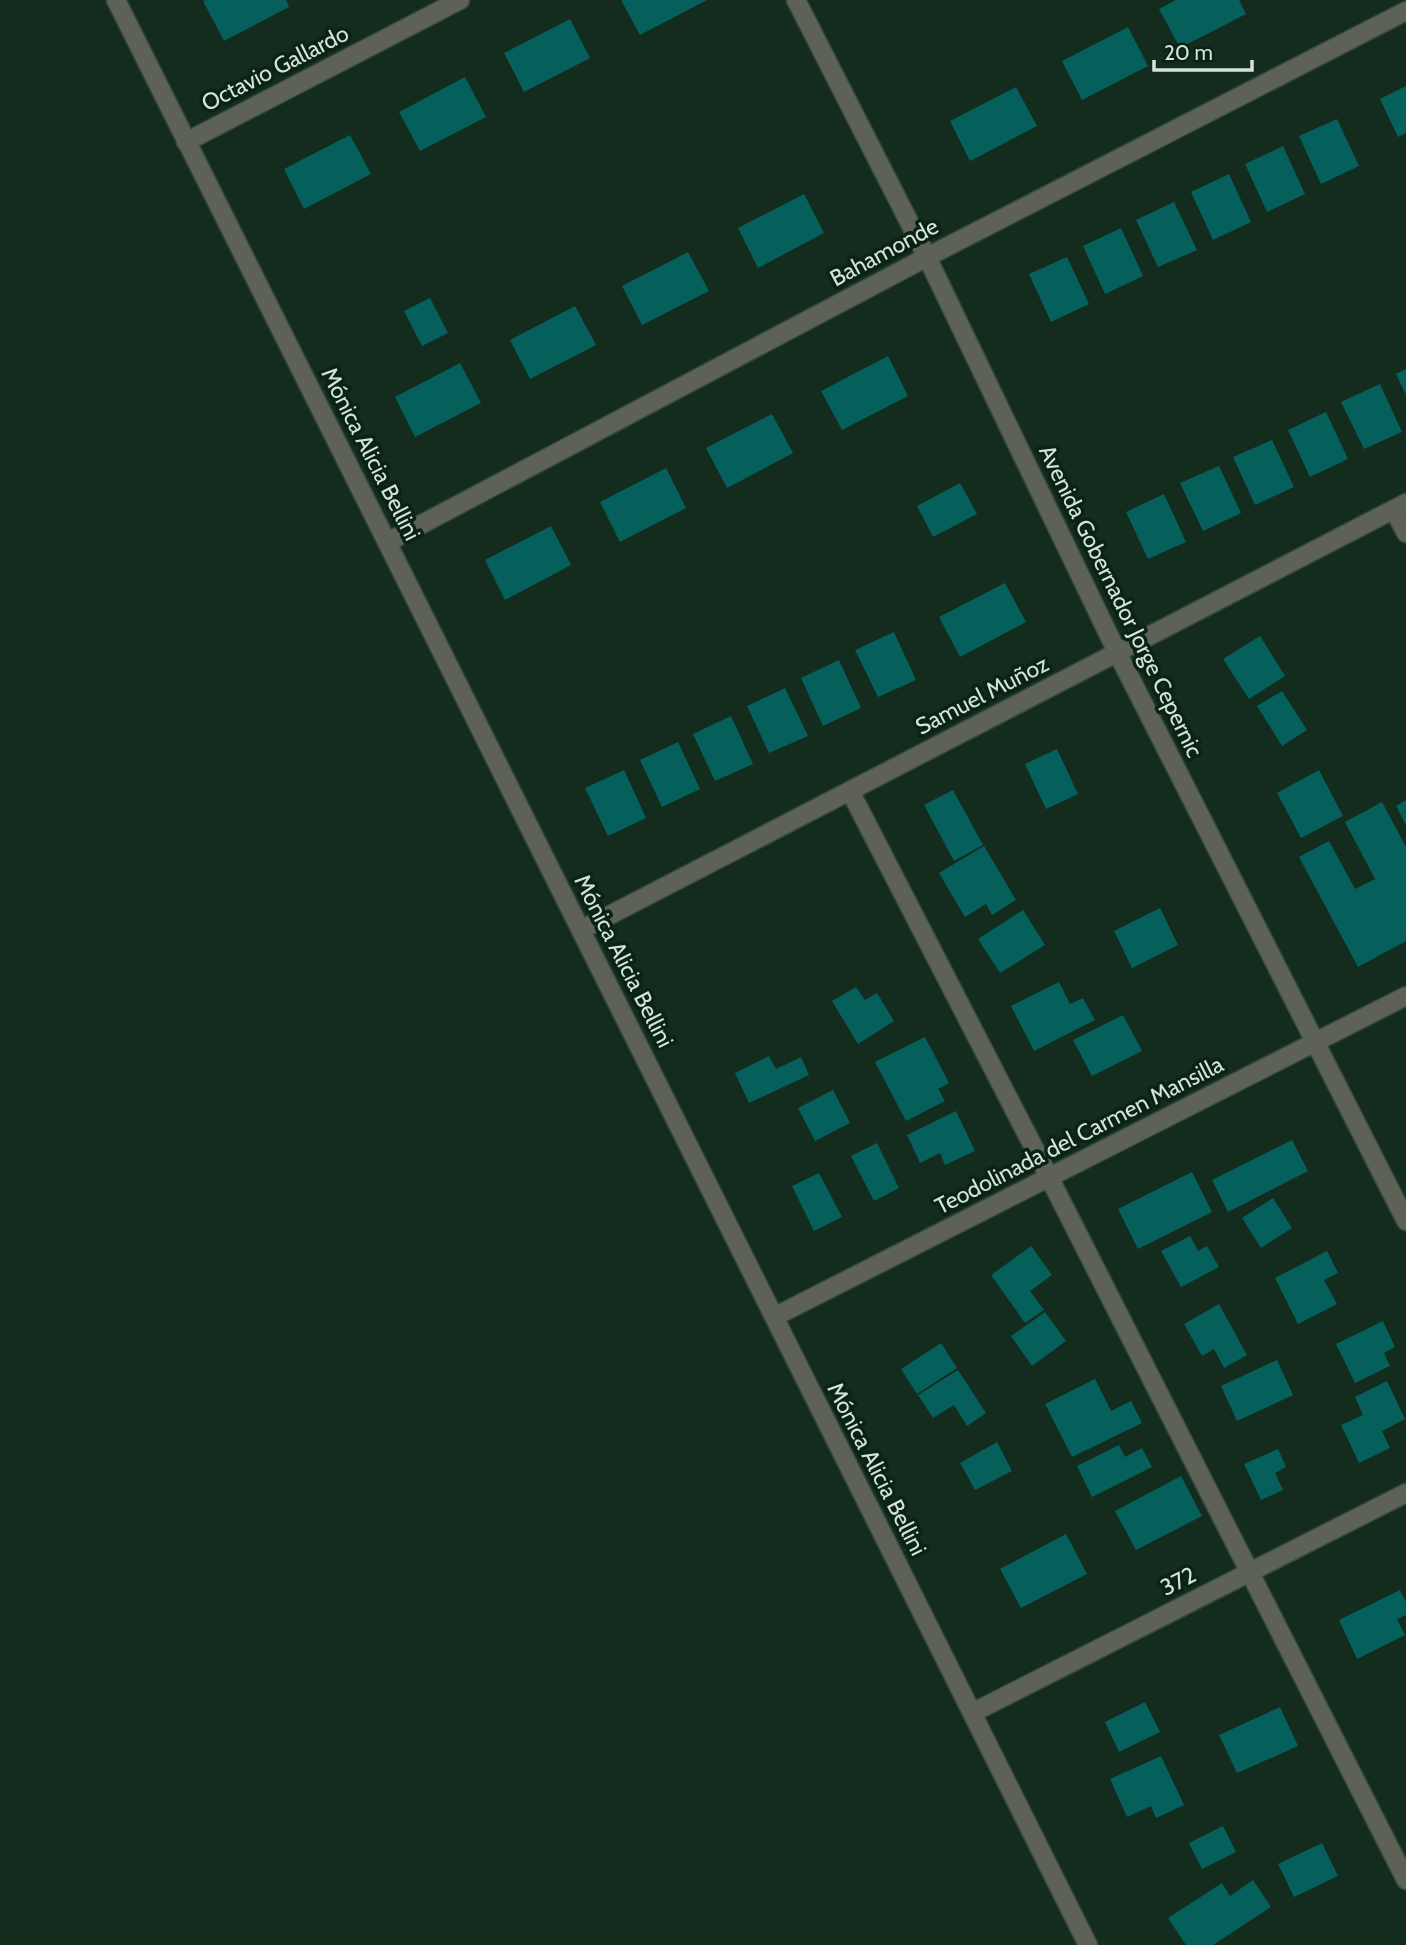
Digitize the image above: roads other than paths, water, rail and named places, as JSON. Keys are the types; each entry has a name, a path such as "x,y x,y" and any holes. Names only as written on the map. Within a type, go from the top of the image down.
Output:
{"street":[{"name":"Mónica Alicia Bellini","path":"116,0 1088,1945"},
{"name":"Octavio Gallardo","path":"186,142 460,0"},
{"name":"Avenida Gobernador Jorge Cepernic","path":"796,0 927,257 1117,652 1406,1221"},
{"name":"Bahamonde","path":"388,542 927,257 1406,11"},
{"name":"Samuel Muñoz","path":"581,930 1400,506"},
{"path":"1400,506 1406,533"},
{"path":"850,791 1406,1880"},
{"name":"Teodolinada del Carmen Mansilla","path":"774,1317 1406,996"},
{"name":"372","path":"972,1713 1406,1493"}]}
